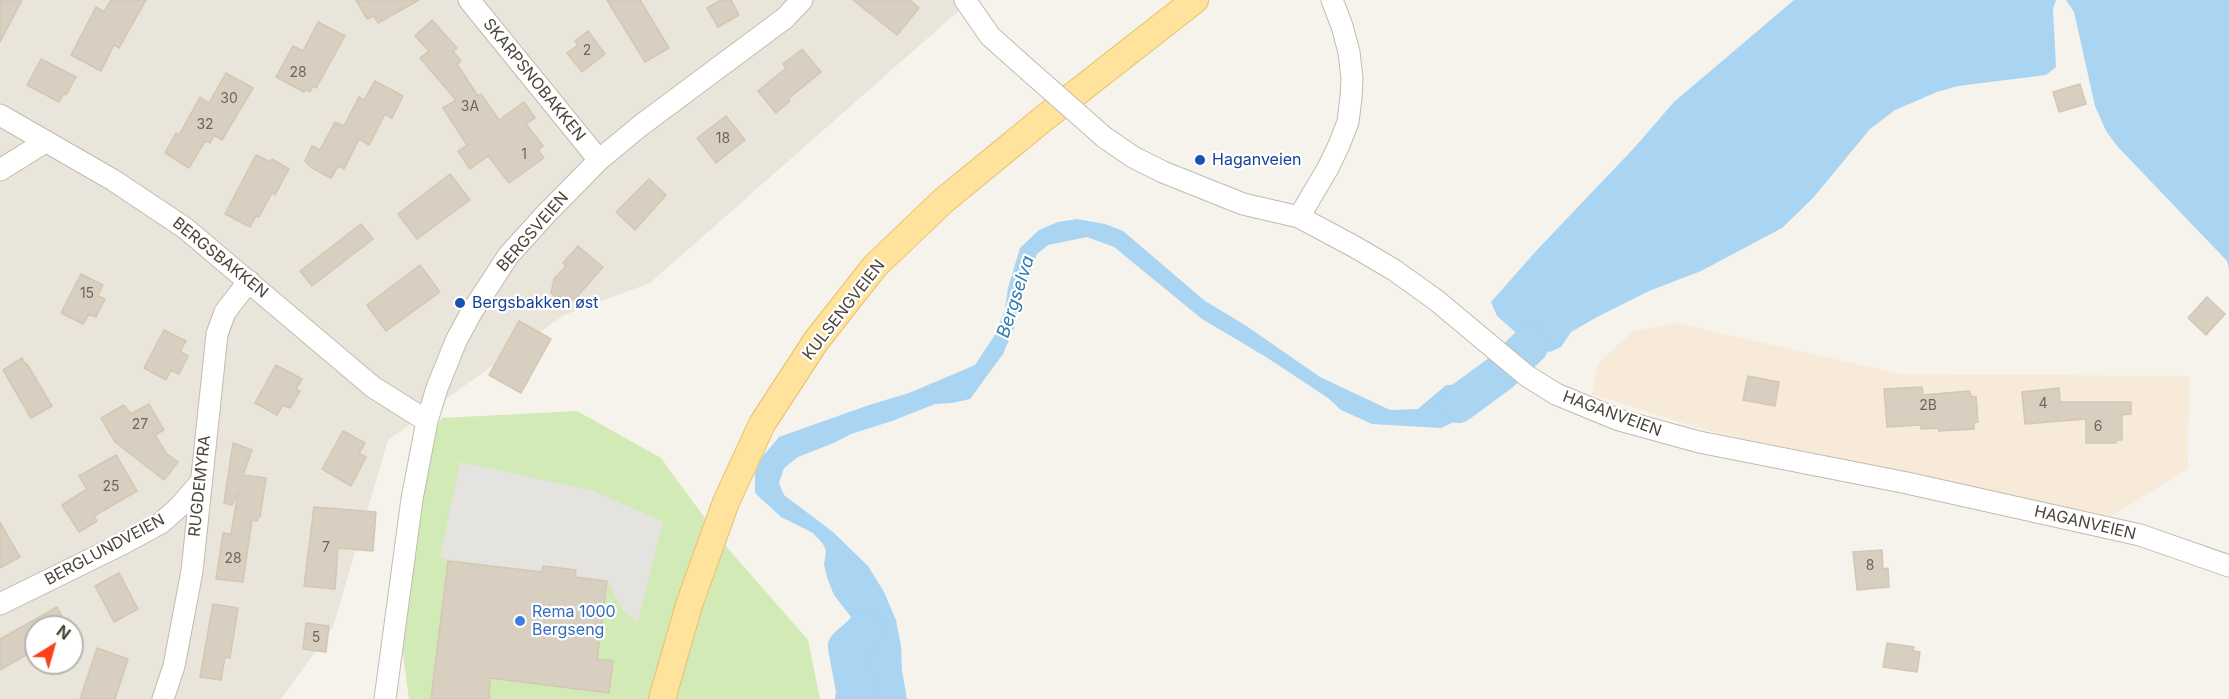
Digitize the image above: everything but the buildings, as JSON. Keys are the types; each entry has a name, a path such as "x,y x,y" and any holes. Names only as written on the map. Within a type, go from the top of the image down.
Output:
{"main road":[{"name":"KULSENGVEIEN","path":"662,699 688,605 726,502 762,424 816,341 875,266 943,201 1195,0"}],"street":[{"name":"SKARPSNOBAKKEN","path":"469,0 599,160"},
{"name":"BERGSVEIEN","path":"385,699 412,499 427,421 437,388 456,341 502,266 545,215 599,160 640,126 785,18 802,0"},
{"name":"HAGANVEIEN","path":"965,0 990,36 1104,137 1133,157 1163,172 1243,204 1299,217 1394,270 1436,300 1527,376 1556,394 1658,432 1928,487 2140,535 2229,567"},
{"path":"1299,217 1329,168 1347,122 1351,98 1352,78 1349,52 1332,0"},
{"name":"BERGSBAKKEN","path":"0,115 135,193 185,228 373,387 427,421"},
{"path":"0,170 45,142"},
{"name":"RUGDEMYRA","path":"163,699 174,666 192,571 217,334 225,312 249,281"},
{"name":"BERGLUNDVEIEN","path":"0,604 161,523 200,483"}],"shaded area":[{"path":"0,0 971,0 650,283 564,315 388,440 333,627 281,699 0,699"},
{"path":"1676,323 1900,374 2189,376 2188,469 2111,516 1712,432 1592,394 1598,363 1633,331"},
{"path":"460,462 594,491 663,522 638,622 624,612 608,583 440,558"}],"green space":[{"path":"577,411 661,458 723,543 808,640 820,699 409,699 395,594 417,459 442,418"}],"water":[{"path":"1794,0 2056,0 2053,9 2056,67 2046,75 1958,86 1937,92 1895,110 1870,129 1813,198 1782,228 1701,271 1649,291 1597,317 1571,332 1561,347 1550,352 1530,345 1497,316 1491,302 1674,102"},
{"path":"2066,0 2229,0 2229,269 2227,261 2118,147 2106,131 2095,106 2074,12"},
{"path":"1077,219 1105,224 1123,231 1205,301 1245,325 1320,377 1390,410 1418,409 1446,385 1471,384 1494,369 1504,378 1493,388 1476,412 1441,428 1372,424 1341,410 1328,398 1266,357 1202,319 1114,247 1087,237 1048,245 1037,254 1023,291 1014,328 1003,354 970,399 935,404 851,434 798,457 784,468 779,483 784,495 833,532 868,566 884,592 896,620 907,699 848,699 855,692 856,680 845,661 841,636 851,617 834,595 828,580 824,565 826,551 823,544 813,533 781,517 755,493 755,473 762,457 779,437 909,393 975,365 996,333 1005,309 1008,288 1020,248 1039,230 1058,222"}],"waterway":[{"name":"Bergselva","path":"1458,404 1499,374 1530,345"},
{"path":"854,699 856,696 847,647 864,632"}],"place":[{"name":"Haganveien","path":"1200,160"},
{"name":"Bergsbakken øst","path":"460,303"},
{"name":"Rema 1000 Bergseng","path":"520,621"}]}
